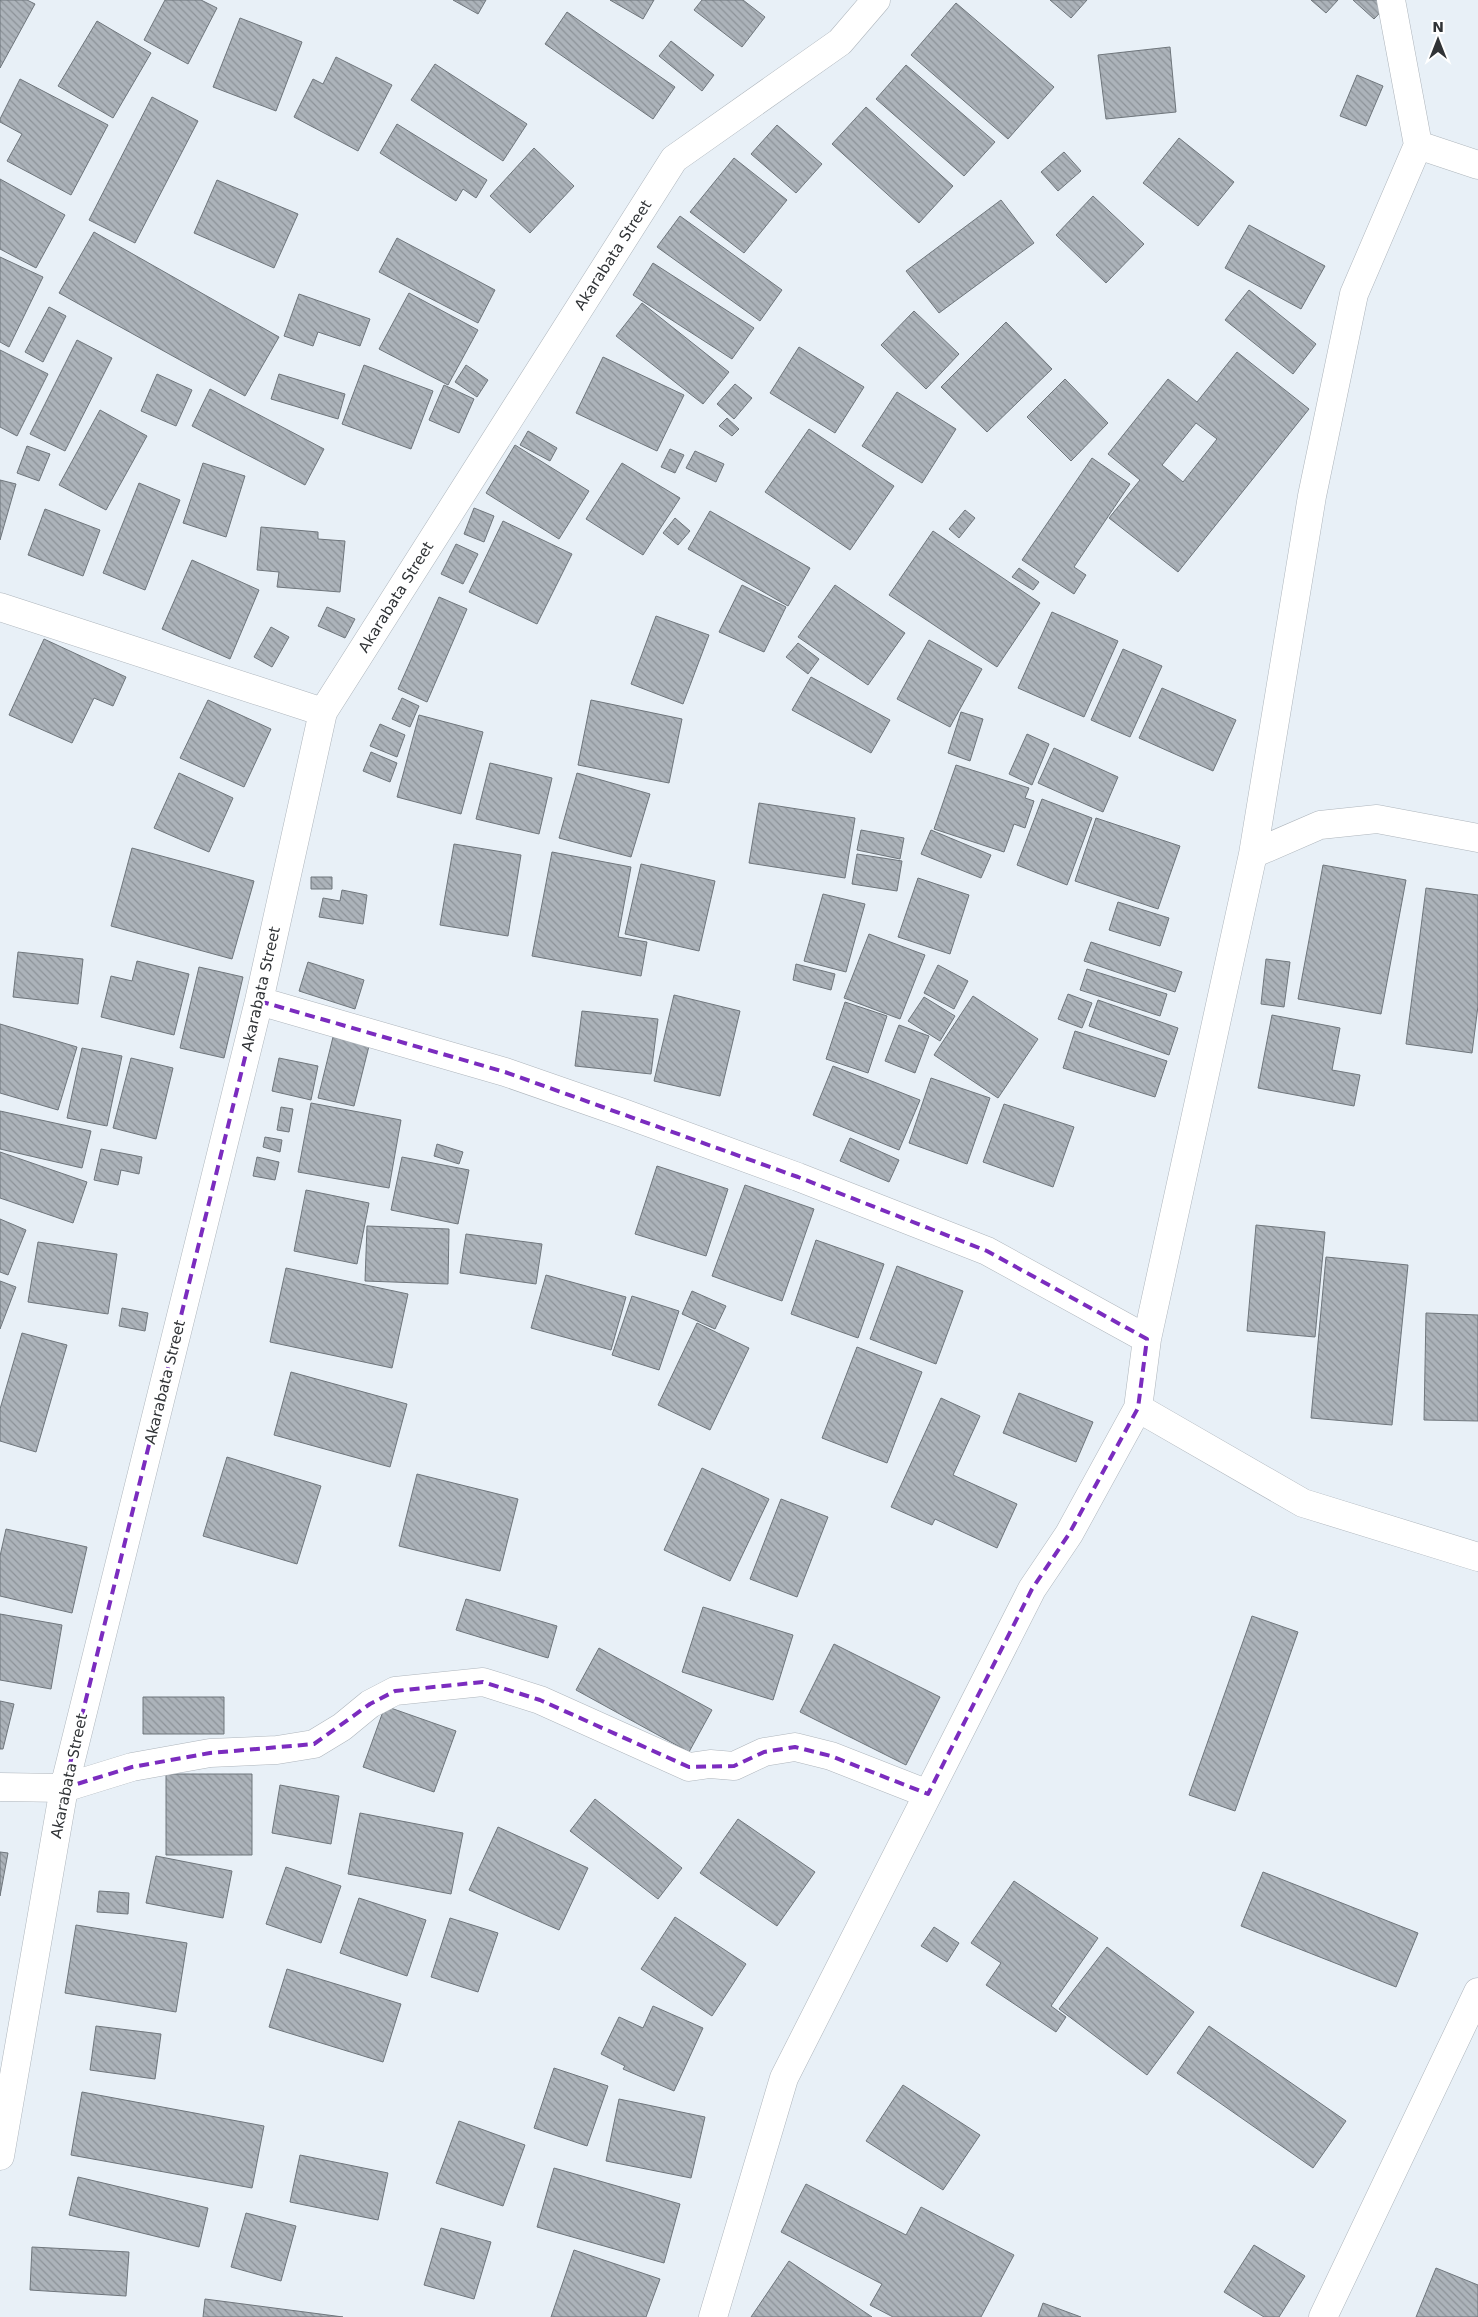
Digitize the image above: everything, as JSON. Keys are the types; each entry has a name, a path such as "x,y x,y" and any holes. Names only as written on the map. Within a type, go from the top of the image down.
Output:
{"street":[{"name":"Akarabata Street","path":"0,2156 64,1788 259,1001 323,712 674,159 840,42 876,0"},
{"path":"713,2317 784,2078 1032,1589 1069,1534 1138,1408 1147,1339 1254,854 1312,496 1354,294 1418,145 1392,0"},
{"path":"1418,145 1478,164"},
{"path":"0,607 323,712"},
{"path":"1254,854 1320,825 1377,819 1478,838"},
{"path":"259,1001 505,1072 624,1112 798,1177 987,1251 1147,1339"},
{"path":"1138,1408 1303,1503 1478,1557"},
{"path":"0,1787 64,1788 132,1766 210,1753 277,1750 314,1744 342,1727 370,1704 395,1691 483,1682 540,1700 689,1767 710,1764 734,1766 764,1752 795,1747 831,1756 928,1794"},
{"path":"1323,2317 1478,1992"}],"highlighted area":[{"path":"259,1001 505,1072 798,1177 987,1251 1147,1339 1138,1408 1069,1534 1032,1589 928,1794 831,1756 795,1747 764,1752 734,1766 689,1767 540,1700 483,1682 395,1691 370,1704 314,1744 210,1753 132,1767 64,1788"}],"building":[{"path":"0,0 27,0 35,4 0,68"},
{"path":"165,0 201,0 217,8 188,64 144,40"},
{"path":"453,0 486,0 478,14"},
{"path":"610,0 654,0 643,19"},
{"path":"702,0 743,0 765,17 742,47 694,10"},
{"path":"1050,0 1087,0 1071,18"},
{"path":"1311,0 1338,0 1326,13"},
{"path":"1353,0 1389,0 1391,1 1374,19"},
{"path":"956,3 1054,87 1008,139 911,55"},
{"path":"567,12 675,87 653,119 545,44"},
{"path":"240,18 302,42 276,111 213,87"},
{"path":"97,21 151,53 113,118 58,86"},
{"path":"671,41 714,75 702,91 659,56"},
{"path":"1170,47 1176,112 1106,119 1098,55"},
{"path":"336,57 392,85 358,151 294,117 313,79 323,84"},
{"path":"435,64 527,124 503,161 411,100"},
{"path":"906,65 995,142 964,176 876,99"},
{"path":"1357,75 1383,86 1366,126 1340,116"},
{"path":"20,79 108,125 71,195 7,161 22,134 0,122 0,119"},
{"path":"152,97 198,121 135,243 89,220"},
{"path":"866,107 953,186 919,223 832,144"},
{"path":"397,124 487,180 476,198 463,189 456,201 380,153"},
{"path":"777,125 822,164 796,193 751,154"},
{"path":"1179,138 1234,182 1198,226 1143,183"},
{"path":"534,148 574,186 530,233 490,196"},
{"path":"1064,152 1081,171 1058,191 1041,172"},
{"path":"734,158 787,200 744,253 690,212"},
{"path":"0,179 65,215 36,268 0,249"},
{"path":"217,180 298,214 274,268 194,233"},
{"path":"1093,196 1144,244 1106,283 1056,235"},
{"path":"1001,200 1034,243 939,313 906,271"},
{"path":"680,216 782,290 760,321 657,247"},
{"path":"1249,225 1325,266 1301,309 1225,268"},
{"path":"94,232 279,337 245,396 59,293"},
{"path":"397,238 495,290 478,323 379,272"},
{"path":"0,257 43,277 9,347 0,342"},
{"path":"653,263 754,328 732,359 633,295"},
{"path":"1249,290 1316,344 1293,374 1225,320"},
{"path":"409,293 478,330 448,385 379,349"},
{"path":"299,294 370,319 360,346 318,332 313,346 284,336"},
{"path":"642,303 729,372 703,404 616,336"},
{"path":"49,307 66,316 43,362 25,352"},
{"path":"914,311 959,354 926,389 881,345"},
{"path":"1006,322 1052,369 987,432 941,387"},
{"path":"77,340 112,358 65,451 30,434"},
{"path":"799,347 864,387 835,433 770,393"},
{"path":"0,350 48,374 17,436 0,427"},
{"path":"1237,352 1309,409 1178,572 1109,518 1140,480 1108,454 1168,379 1197,402","holes":["1196,423 1217,439 1183,482 1162,465"]},
{"path":"603,357 684,395 657,451 576,413"},
{"path":"364,365 433,391 411,449 342,424"},
{"path":"466,365 488,380 477,397 455,382"},
{"path":"157,374 192,390 176,426 141,411"},
{"path":"279,374 345,394 338,419 271,399"},
{"path":"1065,379 1108,423 1071,461 1027,417"},
{"path":"735,384 752,398 734,419 717,404"},
{"path":"444,385 474,399 459,433 429,420"},
{"path":"210,389 324,449 305,485 192,426"},
{"path":"897,392 956,429 922,483 862,446"},
{"path":"100,410 147,436 106,510 59,485"},
{"path":"727,418 739,429 732,436 719,426"},
{"path":"809,429 894,486 850,550 765,492"},
{"path":"528,431 557,448 550,461 520,445"},
{"path":"515,445 589,491 559,539 486,493"},
{"path":"27,446 50,454 39,481 17,473"},
{"path":"670,449 684,455 675,473 661,467"},
{"path":"695,451 724,464 716,482 686,468"},
{"path":"1092,458 1130,484 1074,567 1086,575 1074,594 1022,560"},
{"path":"203,463 245,476 226,537 183,523"},
{"path":"622,463 680,498 643,555 586,519"},
{"path":"0,480 16,484 0,540"},
{"path":"139,483 180,500 145,590 103,573"},
{"path":"474,508 494,516 484,542 464,534"},
{"path":"45,509 100,530 83,576 28,555"},
{"path":"965,510 975,518 959,538 949,529"},
{"path":"710,511 810,568 788,606 688,549"},
{"path":"675,518 690,531 678,545 663,533"},
{"path":"503,521 572,554 537,624 469,592"},
{"path":"261,527 318,532 318,539 345,541 340,592 277,587 279,572 257,570"},
{"path":"933,531 1040,603 997,667 889,595"},
{"path":"456,544 478,554 463,584 441,574"},
{"path":"192,560 259,590 230,659 162,629"},
{"path":"1019,568 1039,582 1033,590 1012,577"},
{"path":"742,585 786,607 764,652 719,632"},
{"path":"835,585 905,633 868,685 798,637"},
{"path":"439,597 467,609 427,702 398,689"},
{"path":"327,607 355,619 345,638 318,626"},
{"path":"1052,612 1118,641 1084,717 1018,688"},
{"path":"656,616 709,635 683,704 631,684"},
{"path":"271,627 289,637 272,667 254,657"},
{"path":"44,639 126,677 113,706 94,698 72,743 9,715"},
{"path":"929,640 982,669 950,727 897,699"},
{"path":"798,643 819,659 808,674 786,657"},
{"path":"1123,649 1162,666 1130,737 1091,720"},
{"path":"811,677 890,720 871,753 792,710"},
{"path":"1162,688 1236,720 1213,771 1139,738"},
{"path":"402,698 419,706 410,727 392,719"},
{"path":"208,700 271,729 244,787 180,758"},
{"path":"591,700 682,719 669,783 578,765"},
{"path":"961,712 983,719 970,761 948,753"},
{"path":"419,715 483,732 461,814 397,797"},
{"path":"380,724 405,735 397,757 370,746"},
{"path":"1027,734 1049,744 1032,785 1009,774"},
{"path":"1054,748 1118,777 1103,812 1038,783"},
{"path":"371,752 397,763 390,782 363,771"},
{"path":"490,763 552,778 539,834 476,819"},
{"path":"956,765 1029,788 1025,798 1034,801 1025,828 1014,824 1004,852 934,829"},
{"path":"179,773 233,798 209,852 154,828"},
{"path":"577,773 650,794 631,857 559,838"},
{"path":"1042,799 1092,818 1067,885 1017,865"},
{"path":"759,803 855,818 845,878 749,863"},
{"path":"1096,818 1180,846 1158,909 1075,881"},
{"path":"861,830 904,838 900,859 857,850"},
{"path":"931,830 991,855 981,878 921,854"},
{"path":"454,844 521,855 508,936 440,925"},
{"path":"132,848 254,881 232,959 111,926"},
{"path":"552,852 631,867 618,937 647,942 641,976 532,956"},
{"path":"857,854 902,861 897,891 852,884"},
{"path":"641,864 715,881 699,951 625,934"},
{"path":"1323,865 1406,880 1381,1014 1298,999"},
{"path":"311,877 332,877 332,889 311,889"},
{"path":"918,878 969,895 950,954 898,937"},
{"path":"1426,888 1478,895 1478,1006 1472,1053 1406,1044"},
{"path":"342,890 367,895 363,924 319,917 323,898 340,901"},
{"path":"823,894 865,904 846,972 804,961"},
{"path":"1118,902 1169,918 1160,946 1109,930"},
{"path":"869,934 925,955 900,1019 844,998"},
{"path":"1091,942 1182,972 1175,992 1084,961"},
{"path":"18,952 83,959 78,1004 13,997"},
{"path":"1266,959 1290,962 1284,1007 1261,1004"},
{"path":"137,961 189,974 174,1035 101,1017 111,976 132,981"},
{"path":"308,962 364,980 355,1009 299,991"},
{"path":"796,964 835,974 831,990 793,980"},
{"path":"938,965 968,981 954,1009 924,993"},
{"path":"199,967 243,977 224,1058 180,1048"},
{"path":"1087,969 1167,994 1160,1016 1080,990"},
{"path":"1068,994 1092,1003 1082,1028 1058,1019"},
{"path":"674,995 740,1011 720,1096 654,1081"},
{"path":"973,996 1038,1039 998,1098 934,1055"},
{"path":"924,997 955,1016 940,1041 908,1021"},
{"path":"1098,1000 1178,1028 1169,1055 1089,1026"},
{"path":"845,1002 887,1016 868,1073 826,1059"},
{"path":"582,1011 658,1019 651,1074 575,1066"},
{"path":"1272,1015 1340,1028 1332,1070 1360,1075 1354,1106 1258,1088"},
{"path":"0,1024 77,1047 58,1110 0,1093"},
{"path":"899,1025 929,1036 915,1073 885,1061"},
{"path":"1075,1031 1167,1061 1155,1097 1063,1068"},
{"path":"333,1037 369,1046 354,1106 318,1098"},
{"path":"82,1048 122,1056 107,1126 67,1118"},
{"path":"131,1058 173,1068 156,1139 113,1128"},
{"path":"279,1058 318,1066 311,1100 272,1091"},
{"path":"833,1066 920,1100 899,1150 813,1115"},
{"path":"931,1078 990,1098 967,1164 909,1143"},
{"path":"311,1103 401,1120 389,1188 298,1172"},
{"path":"1004,1104 1074,1127 1053,1187 983,1162"},
{"path":"281,1107 293,1109 289,1132 277,1130"},
{"path":"0,1111 91,1131 82,1168 0,1149"},
{"path":"265,1137 282,1140 280,1152 263,1147"},
{"path":"850,1138 899,1160 889,1182 840,1161"},
{"path":"437,1144 463,1152 459,1164 434,1156"},
{"path":"101,1149 142,1157 139,1174 121,1170 118,1185 94,1180"},
{"path":"0,1152 87,1182 73,1223 0,1198"},
{"path":"257,1157 279,1162 275,1180 253,1176"},
{"path":"402,1157 469,1170 458,1224 391,1210"},
{"path":"657,1166 728,1189 706,1256 635,1234"},
{"path":"745,1185 814,1209 782,1301 712,1276"},
{"path":"306,1190 369,1203 357,1264 294,1251"},
{"path":"0,1219 26,1230 8,1275 0,1272"},
{"path":"1256,1225 1325,1232 1315,1337 1247,1331"},
{"path":"367,1226 449,1229 448,1284 365,1281"},
{"path":"466,1234 542,1244 536,1284 460,1273"},
{"path":"816,1240 884,1264 858,1338 791,1314"},
{"path":"38,1242 117,1254 108,1314 28,1302"},
{"path":"1326,1257 1408,1265 1392,1425 1311,1418"},
{"path":"897,1266 963,1291 936,1364 870,1339"},
{"path":"286,1268 408,1294 392,1368 270,1342"},
{"path":"546,1275 626,1297 611,1350 531,1328"},
{"path":"0,1281 16,1287 0,1329"},
{"path":"692,1291 726,1306 715,1329 682,1314"},
{"path":"632,1296 679,1311 659,1370 612,1355"},
{"path":"122,1308 148,1313 145,1331 119,1326"},
{"path":"1426,1313 1478,1315 1478,1421 1424,1420"},
{"path":"697,1323 749,1348 710,1430 658,1405"},
{"path":"22,1333 67,1345 36,1452 0,1441 0,1409"},
{"path":"857,1347 922,1372 887,1463 822,1438"},
{"path":"291,1372 407,1404 390,1467 274,1435"},
{"path":"1019,1393 1093,1422 1076,1462 1003,1433"},
{"path":"941,1398 980,1416 953,1475 1017,1504 997,1548 935,1519 932,1525 891,1507"},
{"path":"227,1457 321,1486 297,1564 203,1536"},
{"path":"702,1468 769,1499 730,1581 664,1550"},
{"path":"417,1474 518,1499 500,1571 399,1546"},
{"path":"781,1499 828,1517 797,1597 750,1579"},
{"path":"6,1529 87,1547 72,1613 0,1596 0,1556"},
{"path":"466,1599 557,1626 548,1658 456,1630"},
{"path":"703,1607 793,1635 773,1700 682,1672"},
{"path":"0,1614 62,1625 51,1689 0,1680"},
{"path":"1252,1616 1298,1632 1235,1811 1189,1795"},
{"path":"834,1644 940,1697 906,1765 800,1712"},
{"path":"599,1648 712,1710 689,1752 576,1690"},
{"path":"143,1697 224,1697 224,1734 143,1734"},
{"path":"0,1701 14,1704 3,1749 0,1749"},
{"path":"385,1706 456,1731 434,1792 363,1767"},
{"path":"166,1774 252,1774 252,1855 166,1855"},
{"path":"280,1785 339,1796 331,1844 272,1833"},
{"path":"595,1799 682,1868 658,1899 570,1831"},
{"path":"360,1813 463,1833 451,1894 348,1874"},
{"path":"738,1819 815,1872 777,1926 700,1873"},
{"path":"498,1827 588,1868 559,1930 469,1890"},
{"path":"0,1852 8,1853 0,1896"},
{"path":"156,1856 232,1871 223,1918 146,1903"},
{"path":"286,1867 341,1886 321,1943 266,1924"},
{"path":"1263,1872 1418,1933 1396,1987 1241,1926"},
{"path":"1014,1881 1098,1938 1051,2006 1066,2017 1056,2032 986,1985 1001,1963 971,1943"},
{"path":"99,1891 129,1893 128,1914 97,1912"},
{"path":"359,1898 426,1920 407,1976 340,1953"},
{"path":"675,1917 746,1964 712,2016 641,1969"},
{"path":"450,1918 498,1933 478,1992 431,1977"},
{"path":"76,1925 187,1943 176,2012 65,1993"},
{"path":"934,1927 959,1943 947,1962 921,1946"},
{"path":"1107,1947 1194,2012 1147,2075 1059,2009"},
{"path":"287,1969 401,2004 383,2062 269,2027"},
{"path":"653,2006 703,2028 674,2091 623,2069 625,2066 601,2054 619,2017 643,2028"},
{"path":"96,2026 161,2034 155,2079 90,2070"},
{"path":"1209,2026 1346,2121 1313,2168 1177,2073"},
{"path":"554,2068 608,2086 587,2146 534,2128"},
{"path":"903,2085 980,2135 943,2190 866,2141"},
{"path":"82,2092 264,2126 252,2188 71,2155"},
{"path":"619,2099 705,2117 691,2178 606,2161"},
{"path":"459,2121 525,2145 503,2206 436,2183"},
{"path":"300,2155 388,2173 378,2220 290,2202"},
{"path":"554,2168 680,2204 664,2263 537,2227"},
{"path":"78,2177 208,2208 199,2247 69,2215"},
{"path":"806,2184 906,2235 921,2207 1014,2255 981,2317 893,2317 870,2305 882,2284 781,2232"},
{"path":"246,2213 296,2226 281,2281 231,2267"},
{"path":"441,2228 491,2242 474,2299 424,2285"},
{"path":"1254,2245 1305,2276 1279,2317 1264,2317 1224,2292"},
{"path":"32,2247 129,2252 126,2296 30,2290"},
{"path":"574,2250 660,2279 646,2317 551,2317"},
{"path":"789,2261 872,2317 751,2317"},
{"path":"1436,2268 1478,2285 1478,2317 1416,2317"},
{"path":"205,2299 343,2317 203,2317"},
{"path":"1043,2303 1081,2317 1038,2317"}]}
